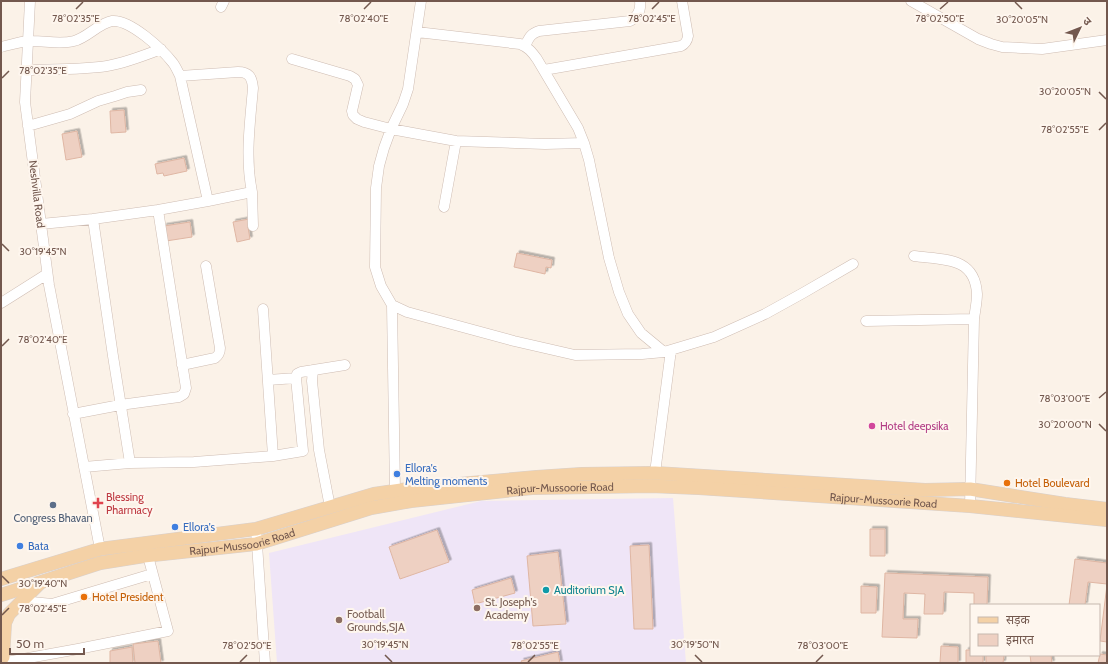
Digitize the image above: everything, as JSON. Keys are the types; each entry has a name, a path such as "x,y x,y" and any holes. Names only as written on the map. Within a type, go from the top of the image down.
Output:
{"main road":[{"name":"Rajpur-Mussoorie Road","path":"1,579 100,549 256,529 374,494 537,477 582,474 655,473 925,490 970,489 1107,509"},
{"name":"Rajpur-Mussoorie Road","path":"1,595 100,563 256,544 370,508 411,501 532,488 658,486 970,506 1107,520"},
{"path":"1,660 3,657 5,623 9,614 40,583"}],"street":[{"name":"Neshvilla Road","path":"30,1 25,102 28,126 47,274 100,549"},
{"path":"395,491 392,305 381,286 375,267 376,188 381,160 391,129 408,90 421,1"},
{"path":"525,46 529,37 538,31 630,21 637,16 640,1"},
{"path":"544,70 681,46 685,44 688,36 682,1"},
{"path":"911,1 978,38 1002,47 1042,49 1107,40"},
{"path":"1,47 28,41 62,43 75,41 112,21 124,23 136,29 161,49 173,63 180,76 208,201"},
{"path":"417,32 520,44 531,50 578,128 584,143 589,160 609,258 618,292 628,314 641,333 668,351"},
{"path":"26,70 76,69 107,66 161,49"},
{"path":"292,59 350,76 355,79 358,85 352,111 353,115 357,119 364,122 391,129 456,141 545,144 584,143"},
{"path":"180,76 244,72 249,75 252,81 253,88 248,152 249,176 252,192 253,226"},
{"path":"28,126 70,114 127,92 142,90"},
{"path":"444,207 456,141"},
{"path":"41,224 94,219 158,210 252,192"},
{"path":"73,414 120,404 179,397 184,394 186,388 158,210"},
{"path":"94,219 120,404 130,463"},
{"path":"914,256 955,262 965,267 975,280 977,296 974,319 970,506"},
{"path":"392,305 407,312 514,341 575,355 642,354 668,351 714,337 765,314 853,264"},
{"path":"182,365 215,358 220,352 206,266"},
{"path":"1,303 47,274"},
{"path":"263,309 273,456"},
{"path":"866,321 974,319"},
{"path":"655,473 668,351"},
{"path":"303,451 296,378 297,374 301,372 345,365"},
{"path":"313,370 312,381 319,450 330,507"},
{"path":"268,380 296,378"},
{"path":"84,467 130,463 194,462 273,456 319,450"},
{"path":"256,529 265,663"},
{"path":"1,663 168,631 148,556"},
{"path":"22,601 52,604 152,574"}],"shaded area":[{"name":"St. Joseph's Academy","path":"673,498 686,663 277,663 269,553 481,501"}],"building":[{"path":"124,110 126,132 111,133 110,111"},
{"path":"77,131 82,157 66,160 62,134"},
{"path":"184,158 187,171 164,176 163,173 157,174 155,164"},
{"path":"249,219 251,227 248,227 250,239 237,242 233,222"},
{"path":"190,222 192,237 166,241 164,226"},
{"path":"517,253 552,260 551,268 546,267 545,274 514,267"},
{"path":"870,529 885,529 885,556 870,556"},
{"path":"437,530 449,562 400,579 389,547"},
{"path":"649,545 653,629 634,629 630,546"},
{"name":"Auditorium SJA","path":"558,552 566,624 533,626 527,556"},
{"path":"1075,559 1107,563 1107,584 1088,582 1085,604 1069,604"},
{"path":"885,573 988,577 987,604 974,604 974,593 944,592 943,614 924,614 925,594 904,593 903,619 918,619 917,638 882,637"},
{"path":"511,578 515,593 475,604 472,590"},
{"path":"1107,585 1107,642 1100,641"},
{"path":"861,586 877,587 876,613 861,613"},
{"path":"158,641 161,663 135,663 133,644"},
{"path":"941,646 958,647 958,663 940,663"},
{"path":"132,647 133,663 110,663 110,651"},
{"path":"966,650 970,650 970,656 983,656 983,663 966,663"},
{"path":"558,652 560,663 522,663 521,661"},
{"path":"1100,654 1107,655 1107,663 1098,663"},
{"path":"986,656 1004,656 1003,663 986,663"},
{"path":"1030,656 1051,656 1052,663 1031,663"}],"place":[{"name":"Hotel deepsika","path":"872,426"},
{"name":"Ellora's Melting moments","path":"397,474"},
{"name":"Hotel Boulevard","path":"1007,483"},
{"name":"Blessing Pharmacy","path":"98,503"},
{"name":"Congress Bhavan","path":"53,505"},
{"name":"Ellora's","path":"175,527"},
{"name":"Bata","path":"20,546"},
{"name":"Auditorium SJA","path":"546,590"},
{"name":"Hotel President","path":"84,597"},
{"name":"St. Joseph's Academy","path":"477,608"},
{"name":"Football Grounds,SJA","path":"339,620"}]}
